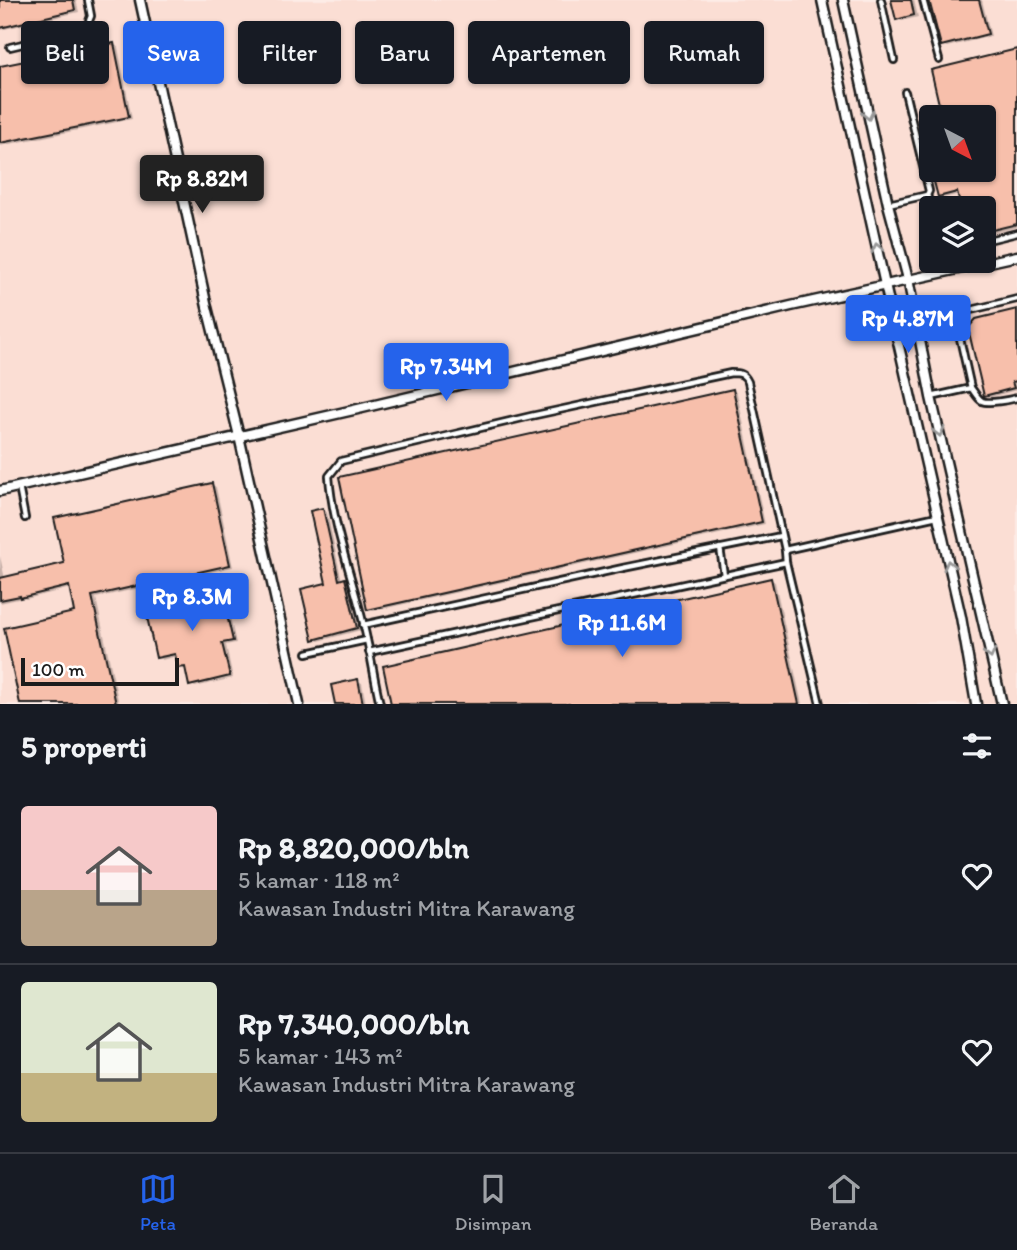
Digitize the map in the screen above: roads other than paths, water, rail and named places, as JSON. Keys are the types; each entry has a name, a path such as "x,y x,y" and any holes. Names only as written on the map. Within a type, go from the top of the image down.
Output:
{"street":[{"path":"140,0 207,307 299,704"},
{"path":"822,0 961,617 976,704"},
{"path":"843,0 1002,704"},
{"path":"0,491 908,279 1017,256"}],"lane":[{"path":"10,47 73,32 87,26 91,16 88,0"},
{"path":"881,0 894,60"},
{"path":"923,0 939,60"},
{"path":"888,204 927,195 929,191 905,92"},
{"path":"996,238 1017,233"},
{"path":"1017,299 971,310 960,305 950,310 948,315 957,324 971,388 980,399 985,402 1017,398"},
{"path":"380,704 368,640 330,489 329,476 341,461 731,373 745,376 748,382 786,562 820,704"},
{"path":"931,397 971,388"},
{"path":"19,486 25,518"},
{"path":"785,550 937,516"},
{"path":"363,625 782,536"},
{"path":"720,548 724,575"},
{"path":"369,652 786,562"},
{"path":"307,653 368,640"}]}
